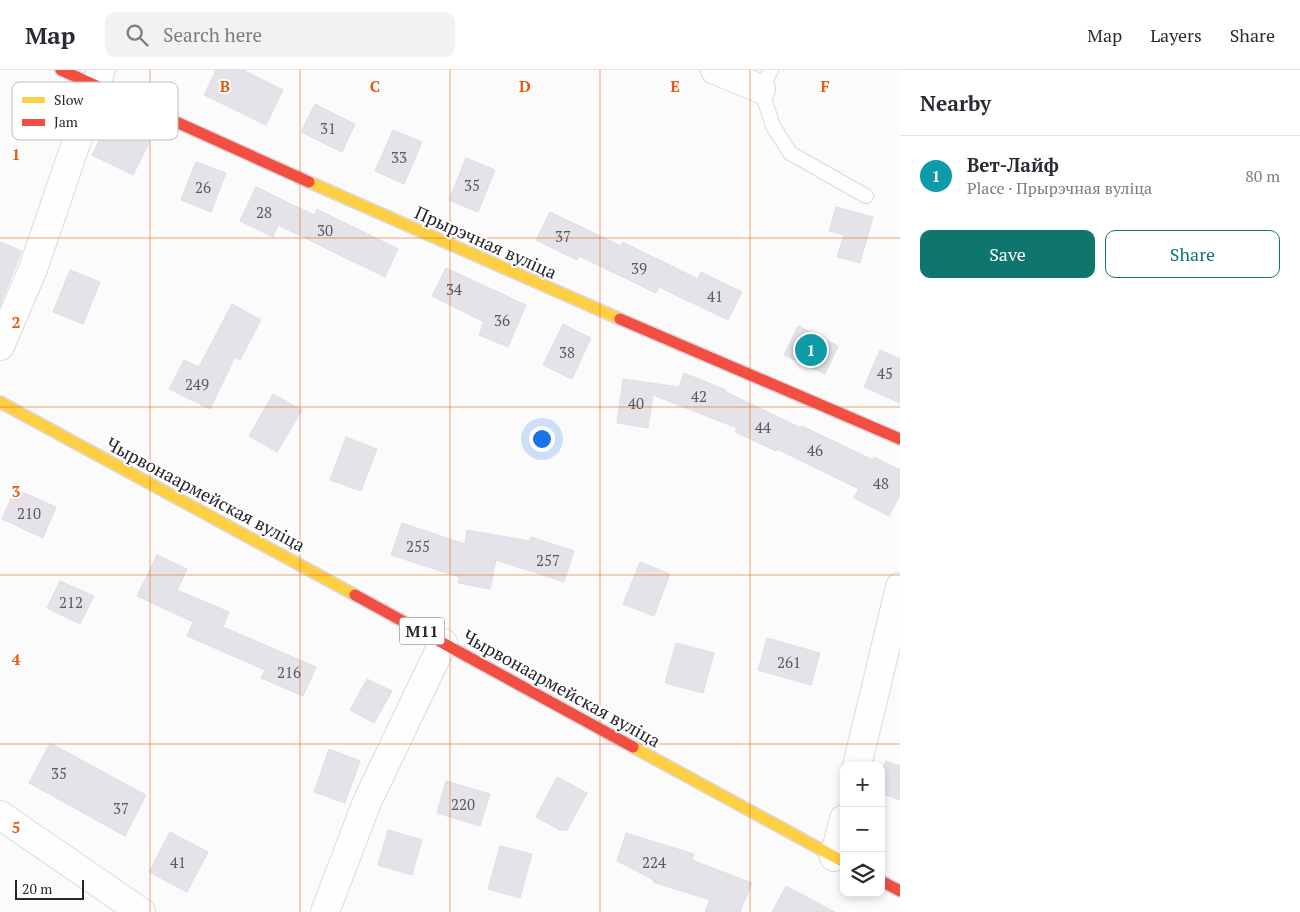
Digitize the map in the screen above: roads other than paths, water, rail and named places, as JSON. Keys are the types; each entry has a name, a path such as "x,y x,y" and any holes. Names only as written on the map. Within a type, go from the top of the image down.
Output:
{"main road":[{"name":"Прырэчная вуліца","path":"61,70 98,78"},
{"name":"Прырэчная вуліца","path":"178,116 473,256 900,439"},
{"name":"Чырвонаармейская вуліца","path":"0,402 839,859"},
{"path":"885,883 900,891"}],"street":[{"path":"715,70 766,80"},
{"path":"0,346 33,270 77,140"},
{"path":"857,762 900,587"},
{"path":"325,912 367,802 443,643"},
{"path":"0,815 141,912"}],"lane":[{"path":"766,80 773,126 790,153 866,196"}],"place":[{"name":"Вет-Лайф","path":"811,350"}]}
